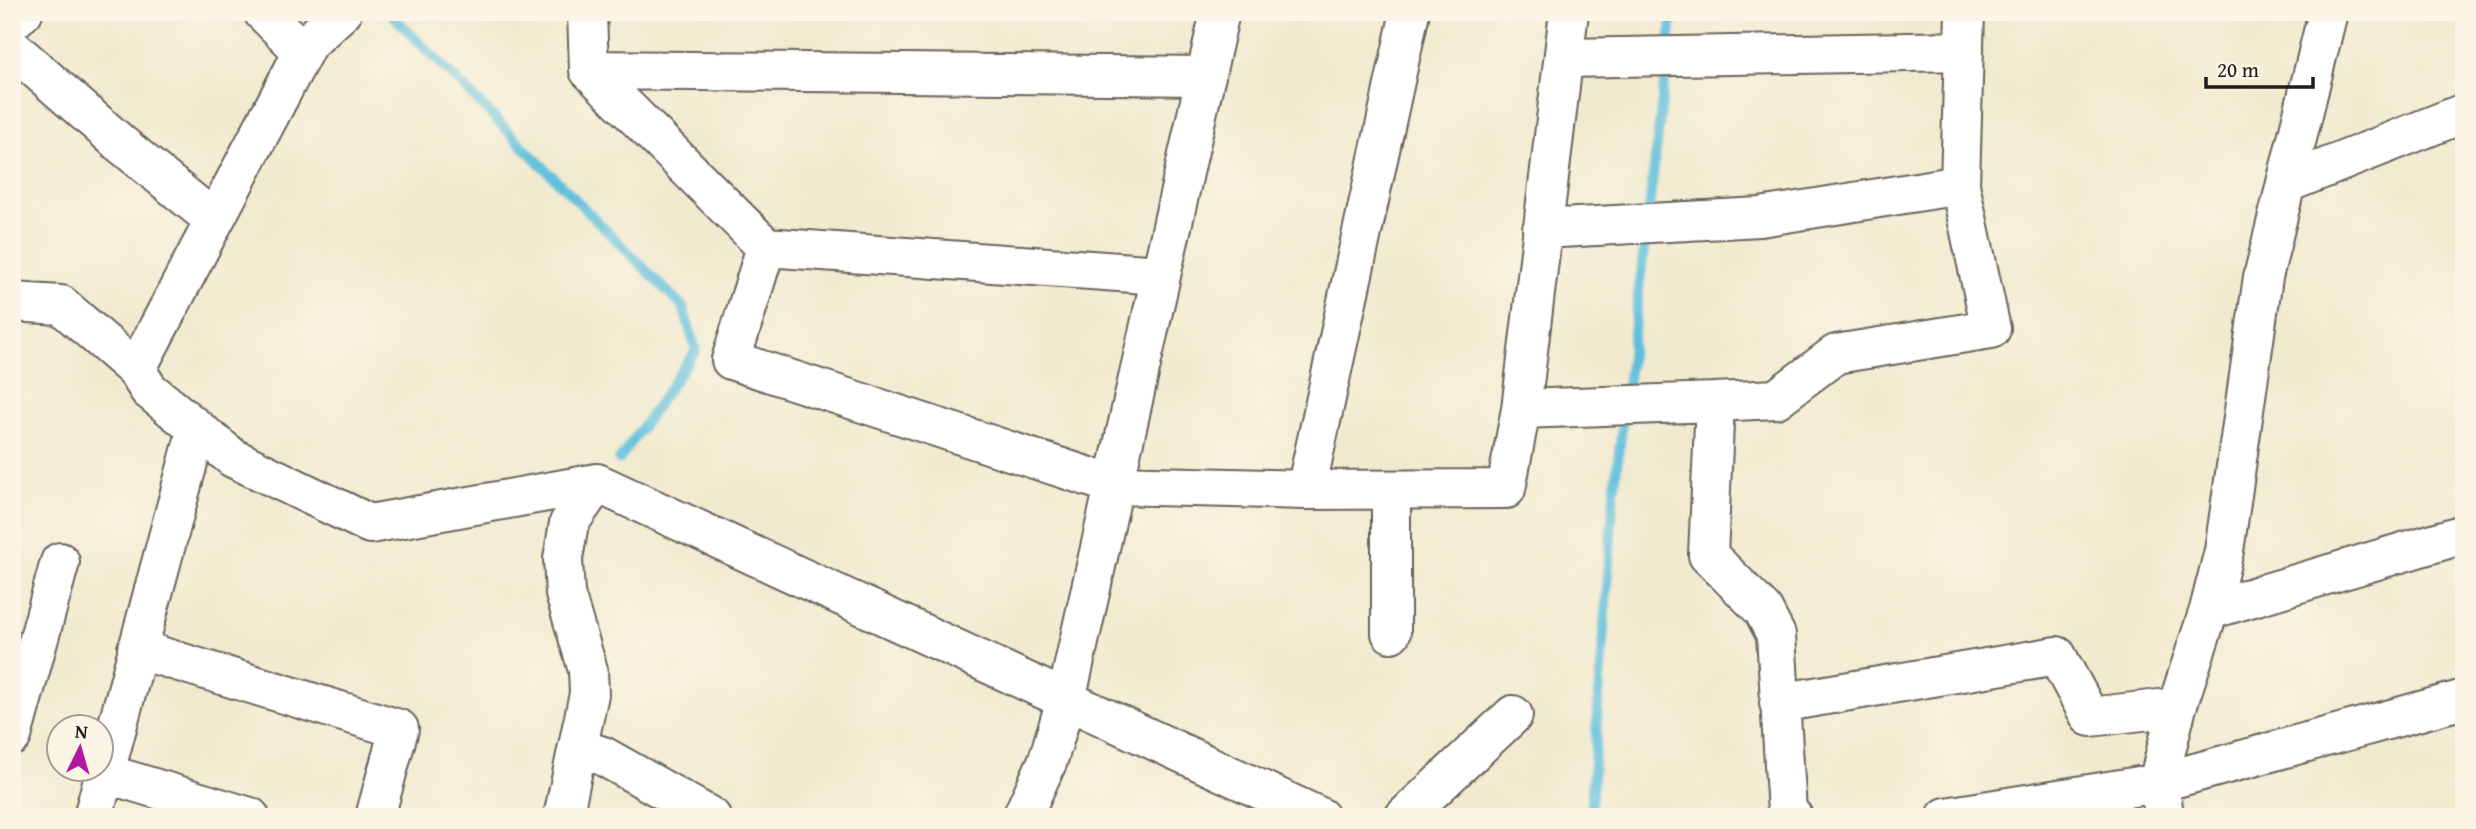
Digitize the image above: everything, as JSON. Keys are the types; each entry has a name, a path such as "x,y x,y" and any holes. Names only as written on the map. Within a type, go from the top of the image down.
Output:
{"street":[{"path":"12,21 23,12"},
{"path":"263,12 303,52"},
{"path":"136,370 307,44 342,12"},
{"path":"587,12 589,70 766,247 1161,275"},
{"path":"1022,817 1048,760 1066,700 1220,12"},
{"path":"1306,490 1410,12"},
{"path":"766,247 732,360 1114,485 1306,490 1506,489 1521,409 1569,12"},
{"path":"1521,409 1776,399 1836,354 1991,330 1960,185 1965,12"},
{"path":"2162,800 2178,707 2209,610 2224,551 2263,277 2328,12"},
{"path":"12,48 121,144 215,220"},
{"path":"1564,58 1964,51"},
{"path":"589,70 1206,76"},
{"path":"2287,183 2464,113"},
{"path":"1542,229 1759,217 1960,185"},
{"path":"12,302 61,305 136,370 149,390 233,458 370,524 597,484 1066,700 1256,804 1320,817"},
{"path":"1715,402 1708,555 1763,610 1776,635 1787,812 1793,817"},
{"path":"116,728 197,429"},
{"path":"563,817 589,694 588,670 565,594 563,559 569,523 597,484"},
{"path":"1391,490 1391,633"},
{"path":"2209,610 2464,534"},
{"path":"12,736 60,562"},
{"path":"137,649 399,729 375,817"},
{"path":"1779,703 2057,656 2090,717 2178,707"},
{"path":"1946,817 2162,800 2464,699"},
{"path":"1404,817 1513,715"},
{"path":"578,748 603,757 710,817"},
{"path":"116,777 250,817"},
{"path":"93,817 101,784"}],"waterway":[{"path":"389,12 683,307 696,350 619,460"},
{"path":"1590,817 1614,493 1673,12"}]}
